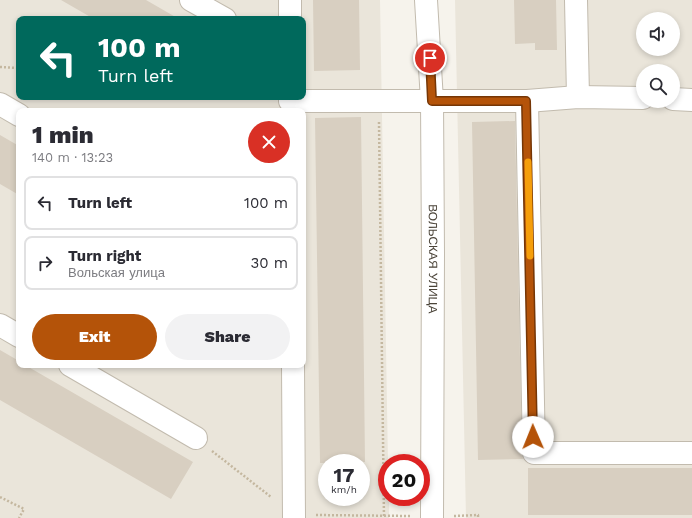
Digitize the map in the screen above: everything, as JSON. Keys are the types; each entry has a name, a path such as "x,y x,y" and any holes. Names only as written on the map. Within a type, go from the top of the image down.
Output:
{"street":[{"path":"192,0 219,16"},
{"path":"290,0 290,16"},
{"name":"ВОЛЬСКАЯ УЛИЦА","path":"426,0 432,101 432,517"},
{"path":"576,0 578,97"},
{"path":"290,103 379,101 526,101 578,97 636,98"},
{"path":"680,99 692,100"},
{"path":"526,101 534,453 692,453"},
{"path":"0,104 16,113"},
{"path":"0,325 16,334"},
{"path":"75,368 196,438"},
{"path":"292,368 294,516"}],"path":[{"path":"0,67 16,68"},
{"path":"379,101 384,517"},
{"path":"196,438 294,516 432,517 478,515 478,518"},
{"path":"0,497 24,509 19,518"}],"shaded area":[{"path":"0,0 380,0 388,454 378,454 378,506 389,506 389,518 0,518"},
{"path":"455,0 692,0 692,518 466,518"}],"building":[{"path":"61,0 146,0 174,16 89,16"},
{"path":"313,0 359,0 360,70 314,71"},
{"path":"514,0 556,0 557,50 535,50 535,43 515,44"},
{"path":"361,117 365,454 320,454 315,118"},
{"path":"515,121 523,459 478,460 472,122"},
{"path":"0,135 16,144 16,193 0,184"},
{"path":"0,350 16,359 16,368 30,368 193,462 171,499 0,400"},
{"path":"528,468 692,468 692,515 528,515"}],"slow traffic":[{"path":"528,162 530,256"}],"route":[{"path":"430,58 432,101 526,101 533,437"}]}
